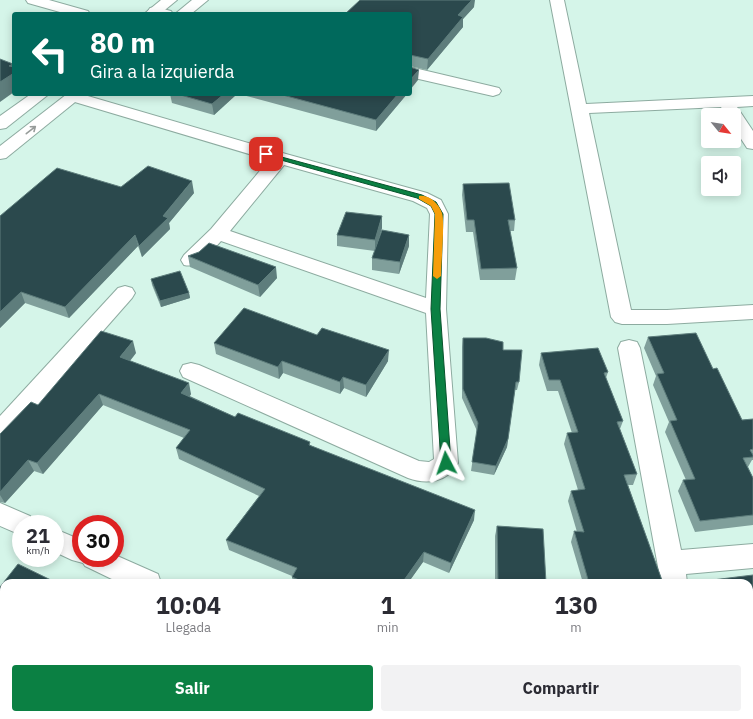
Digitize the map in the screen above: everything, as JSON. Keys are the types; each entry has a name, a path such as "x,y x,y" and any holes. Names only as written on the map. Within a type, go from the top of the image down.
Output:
{"street":[{"path":"33,0 76,12"},
{"path":"159,12 170,0"},
{"path":"185,12 200,0"},
{"path":"557,0 622,317 668,317 753,312"},
{"path":"412,72 493,91"},
{"path":"0,124 38,96"},
{"path":"0,154 75,96"},
{"path":"79,96 280,158 420,197 434,204 439,214 436,309 446,463 433,472 417,471 191,371"},
{"path":"579,109 753,101"},
{"path":"726,103 753,144"},
{"path":"191,260 218,233 280,158"},
{"path":"218,233 436,309"},
{"path":"0,432 124,293"},
{"path":"629,348 672,573 753,556"},
{"path":"0,514 12,520"},
{"path":"113,567 139,579"}],"building":[{"path":"360,0 472,0 458,15 463,17 428,59 412,55 412,12 347,12"},
{"path":"0,59 12,64 9,66 12,67 12,74 0,82"},
{"path":"412,68 419,70 412,78"},
{"path":"184,96 222,96 212,104"},
{"path":"286,96 396,96 376,120"},
{"path":"148,166 192,181 163,216 168,218 139,246 135,235 65,307 21,292 0,312 0,216 57,168 121,187"},
{"path":"509,183 515,220 508,220 517,268 481,269 474,220 467,220 463,184"},
{"path":"346,212 382,216 375,240 337,235"},
{"path":"382,230 409,235 400,262 372,258"},
{"path":"209,243 276,267 258,285 188,256 199,252"},
{"path":"180,271 189,293 160,301 151,279"},
{"path":"244,308 317,335 322,328 389,350 366,385 343,377 340,382 282,361 278,367 214,343"},
{"path":"101,331 133,341 120,357 189,383 181,393 235,417 238,413 310,442 309,445 475,510 451,563 424,552 405,579 297,579 292,577 297,568 226,540 265,489 176,448 190,430 99,394 37,463 28,460 0,492 0,434 31,402 38,405"},
{"path":"696,333 713,369 717,368 742,420 753,419 753,449 750,450 753,457 743,458 753,478 753,515 700,521 683,480 695,479 670,421 677,420 657,374 664,373 648,337"},
{"path":"463,338 486,338 503,342 503,350 522,350 519,382 516,382 508,439 496,466 472,462 478,423 463,389"},
{"path":"598,348 608,372 604,373 623,421 617,422 637,474 624,475 662,579 588,579 574,531 584,532 571,491 585,489 567,433 578,432 560,380 549,380 541,353"},
{"path":"497,526 543,529 546,579 498,579"},
{"path":"16,567 24,567 49,579 6,579"},
{"path":"753,575 753,579 720,579"}],"slow traffic":[{"path":"421,198 434,204 439,214 437,276"}],"route":[{"path":"266,154 420,197 434,204 439,214 436,309 446,463"}]}
